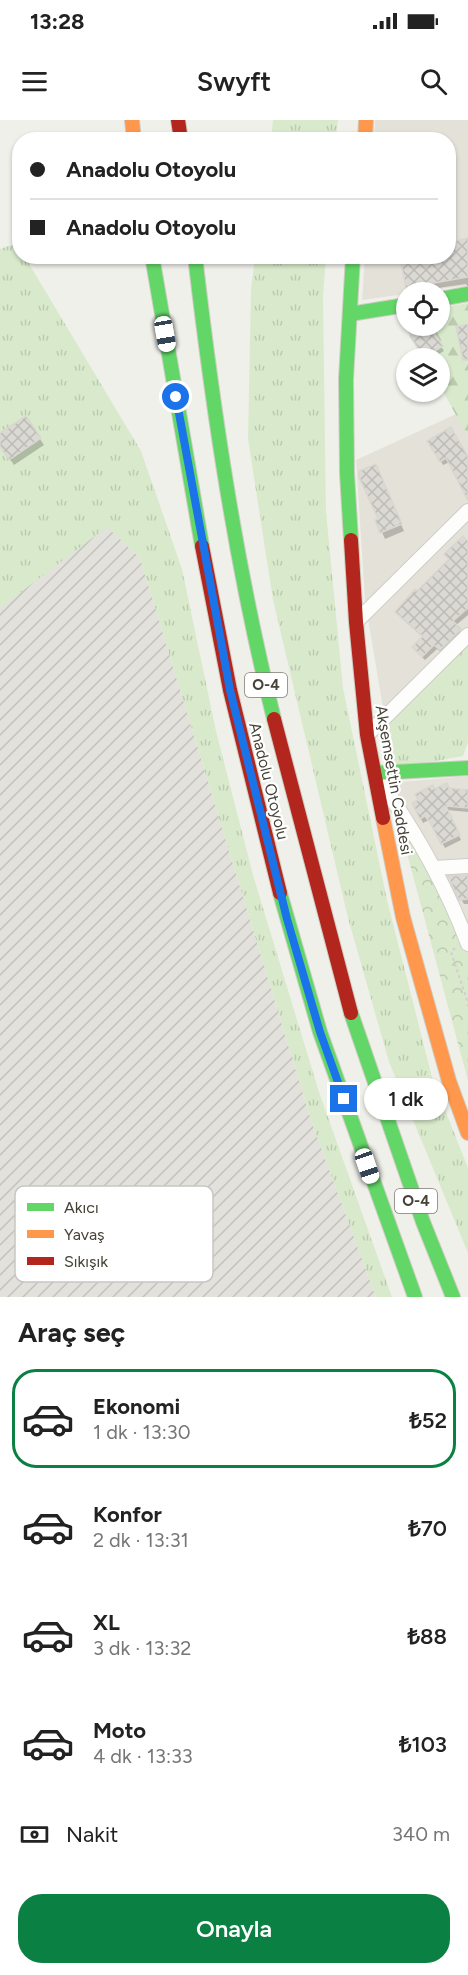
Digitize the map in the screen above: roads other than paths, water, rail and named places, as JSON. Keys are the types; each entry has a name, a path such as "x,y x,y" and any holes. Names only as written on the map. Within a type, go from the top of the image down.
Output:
{"main road":[{"name":"Anadolu Otoyolu","path":"153,264 194,502 230,690 256,797 287,919 320,1032 415,1297"},
{"name":"Anadolu Otoyolu","path":"196,264 222,467 264,678 348,1002 423,1222 453,1297"},
{"name":"Akşemsettin Caddesi","path":"353,264 346,379 347,473 356,622 367,735 403,917 449,1081 468,1133"},
{"path":"450,297 468,294"},
{"path":"350,314 396,307"},
{"path":"375,773 468,767"},
{"path":"381,1103 464,1297"}],"street":[{"path":"356,622 468,511"},
{"path":"367,735 468,635"},
{"path":"375,773 408,821 434,868 467,938"},
{"path":"434,868 468,866"}]}
